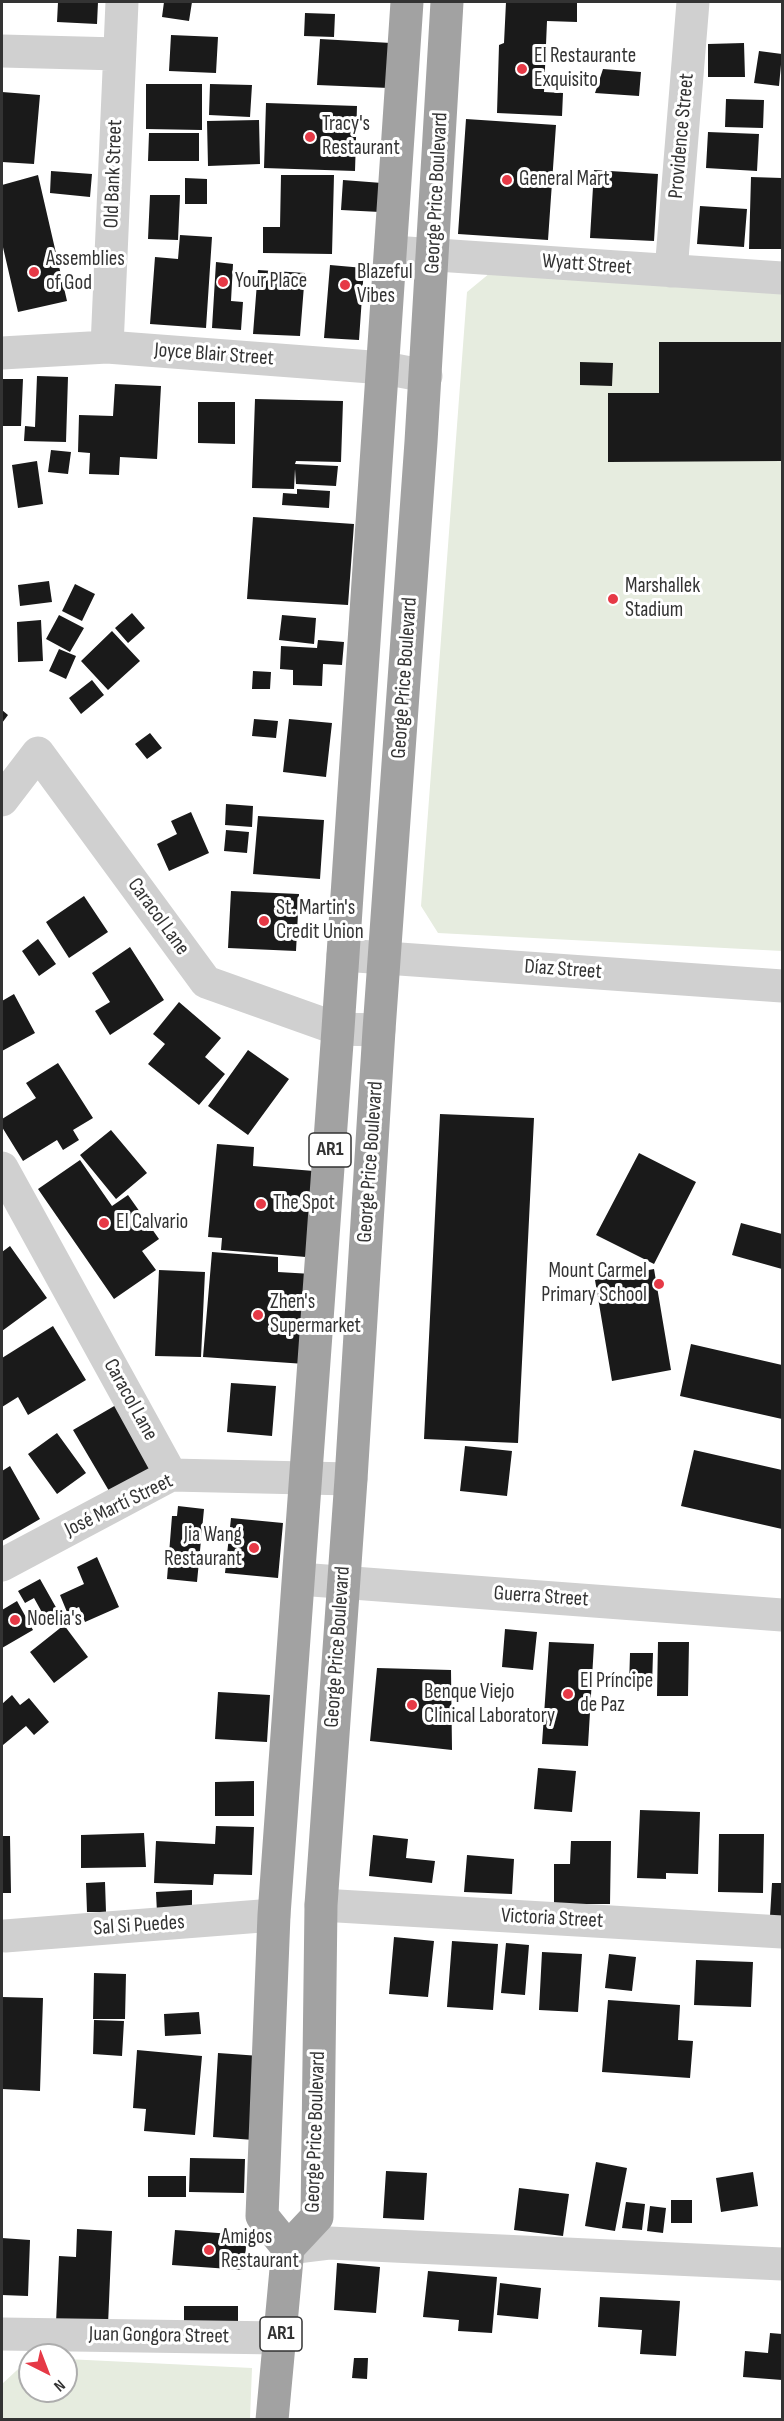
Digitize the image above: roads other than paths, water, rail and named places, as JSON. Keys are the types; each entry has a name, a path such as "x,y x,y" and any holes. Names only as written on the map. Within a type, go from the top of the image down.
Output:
{"highway":[{"name":"George Price Boulevard","path":"407,2 384,368 274,1916 262,2216 288,2248 317,2217 321,1905 379,1030 426,375 447,2"},
{"name":"AR1","path":"272,2420 288,2248"}],"street":[{"name":"Old Bank Street","path":"107,347 122,2"},
{"name":"Providence Street","path":"671,271 693,2"},
{"path":"2,51 118,54"},
{"name":"Wyatt Street","path":"392,252 783,278"},
{"name":"Joyce Blair Street","path":"2,353 107,347 384,368 426,375"},
{"name":"Caracol Lane","path":"2,800 38,753 206,982 338,1029 379,1030"},
{"name":"Díaz Street","path":"343,955 783,986"},
{"name":"Caracol Lane","path":"2,1168 171,1475"},
{"name":"José Martí Street","path":"2,1565 171,1475 307,1476 351,1479"},
{"name":"Guerra Street","path":"299,1579 783,1615"},
{"name":"Victoria Street","path":"321,1905 783,1932"},
{"name":"Sal Si Puedes","path":"5,1936 274,1916"},
{"path":"288,2248 329,2243 783,2264"},
{"name":"Juan Gongora Street","path":"2,2334 280,2338"}],"place":[{"name":"El Restaurante Exquisito","path":"522,69"},
{"name":"Tracy's Restaurant","path":"310,137"},
{"name":"General Mart","path":"507,180"},
{"name":"Assemblies of God","path":"34,272"},
{"name":"Your Place","path":"223,282"},
{"name":"Blazeful Vibes","path":"345,285"},
{"name":"Marshallek Stadium","path":"613,599"},
{"name":"St. Martin's Credit Union","path":"264,921"},
{"name":"The Spot","path":"261,1204"},
{"name":"El Calvario","path":"104,1223"},
{"name":"Mount Carmel Primary School","path":"659,1284"},
{"name":"Zhen's Supermarket","path":"258,1315"},
{"name":"Jia Wang Restaurant","path":"254,1548"},
{"name":"Noelia's","path":"15,1620"},
{"name":"El Príncipe de Paz","path":"568,1694"},
{"name":"Benque Viejo Clinical Laboratory","path":"412,1705"},
{"name":"Amigos Restaurant","path":"209,2250"}]}
